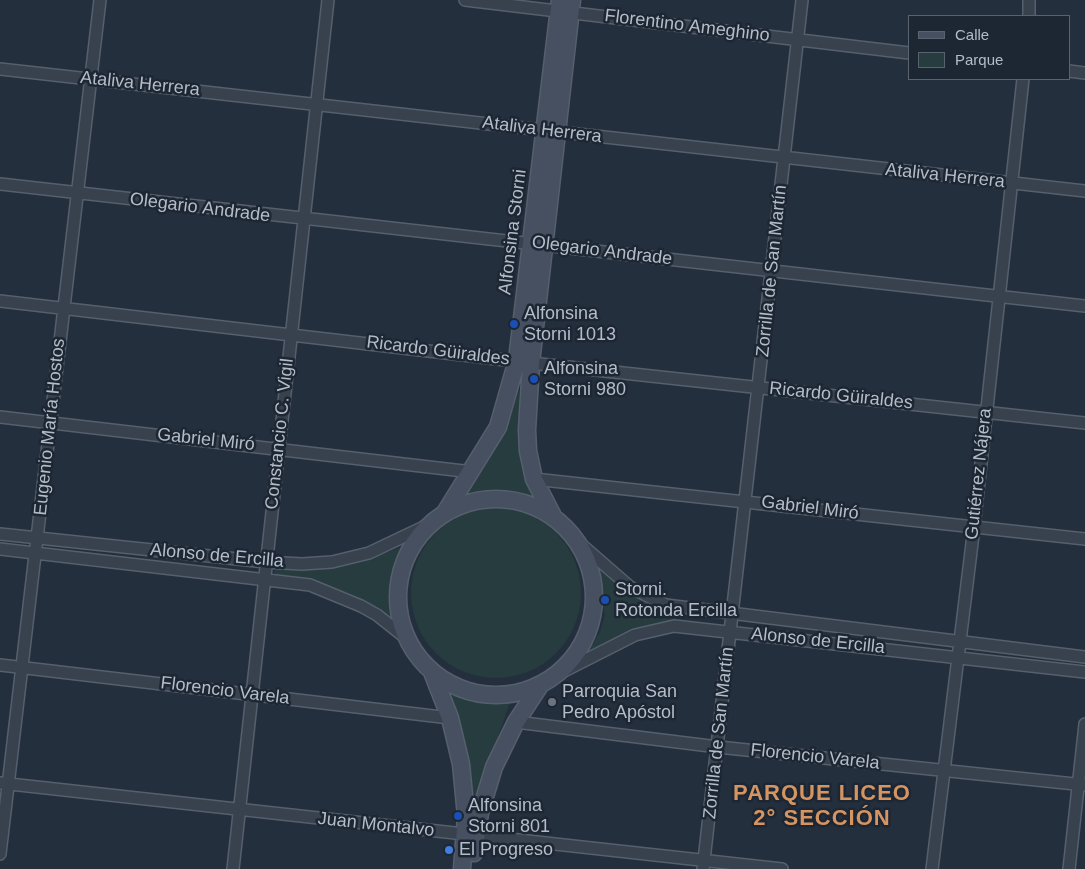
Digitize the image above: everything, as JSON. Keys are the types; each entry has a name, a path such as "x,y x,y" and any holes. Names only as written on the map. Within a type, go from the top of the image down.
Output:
{"street":[{"name":"Eugenio María Hostos","path":"0,854 4,784 22,667 36,553 76,193 100,0"},
{"name":"Constancio C. Vigil","path":"233,869 290,333 328,0"},
{"name":"Florentino Ameghino","path":"465,0 565,6 797,40 908,53"},
{"name":"Zorrilla de San Martín","path":"704,865 760,387 802,0"},
{"path":"1029,0 1029,15"},
{"name":"Alfonsina Storni","path":"553,516 534,479 528,451 524,361 565,6"},
{"name":"Ataliva Herrera","path":"0,69 1085,191"},
{"path":"1070,71 1085,73"},
{"name":"Gutiérrez Nájera","path":"932,869 974,527 1023,80"},
{"name":"Olegario Andrade","path":"0,184 304,220 538,243 1085,306"},
{"name":"Ricardo Güiraldes","path":"0,301 1085,423"},
{"name":"Alfonsina Storni","path":"446,511 472,472 498,427 524,361"},
{"name":"Gabriel Miró","path":"0,417 472,472"},
{"name":"Gabriel Miró","path":"534,479 1085,539"},
{"path":"489,498 504,499 533,506 553,516 576,540 588,561 593,585 594,609 588,633 576,655 560,672 539,687 504,696 478,694 454,687 432,672 417,657 406,638 398,608 399,578 409,549 428,525 446,511 467,502 489,498"},
{"name":"Alonso de Ercilla","path":"0,534 266,562 302,564 354,558 385,547 428,525"},
{"name":"Alonso de Ercilla","path":"576,540 630,587 647,597 674,607 1085,657"},
{"name":"Alonso de Ercilla","path":"0,549 310,585 346,598 377,615 406,638"},
{"name":"Alonso de Ercilla","path":"560,672 620,641 650,630 674,626 957,656 1085,672"},
{"name":"Florencio Varela","path":"0,665 450,718"},
{"path":"432,672 450,718 461,764 471,836 473,869"},
{"path":"462,869 494,767 516,722 539,687"},
{"name":"Florencio Varela","path":"516,722 718,747 1082,784"},
{"path":"1069,869 1082,784 1085,724"},
{"name":"Juan Montalvo","path":"4,784 471,836 704,865 782,869"}],"green space":[{"path":"519,382 519,435 543,508 519,496 504,494 479,495 459,501 472,487 498,442"},
{"path":"496,508 521,512 536,518 556,533 571,553 577,568 581,593 577,618 571,633 556,653 536,668 521,674 496,678 471,674 456,668 436,653 421,633 415,618 411,593 415,568 421,553 436,533 456,518 471,512"},
{"path":"405,546 396,567 393,596 396,626 378,611 353,595 325,585 275,575 274,569 326,568 357,563"},
{"path":"594,563 622,588 645,601 677,612 676,619 642,627 589,650 600,632 605,615"},
{"path":"446,689 461,697 479,702 510,702 470,820"}],"place":[{"name":"Alfonsina Storni 1013","path":"514,324"},
{"name":"Alfonsina Storni 980","path":"534,379"},
{"name":"Storni. Rotonda Ercilla","path":"605,600"},
{"name":"Parroquia San Pedro Apóstol","path":"552,702"},
{"name":"Alfonsina Storni 801","path":"458,816"},
{"name":"El Progreso","path":"449,850"}],"district":[{"name":"PARQUE LICEO 2° SECCIÓN","path":"822,806"}]}
